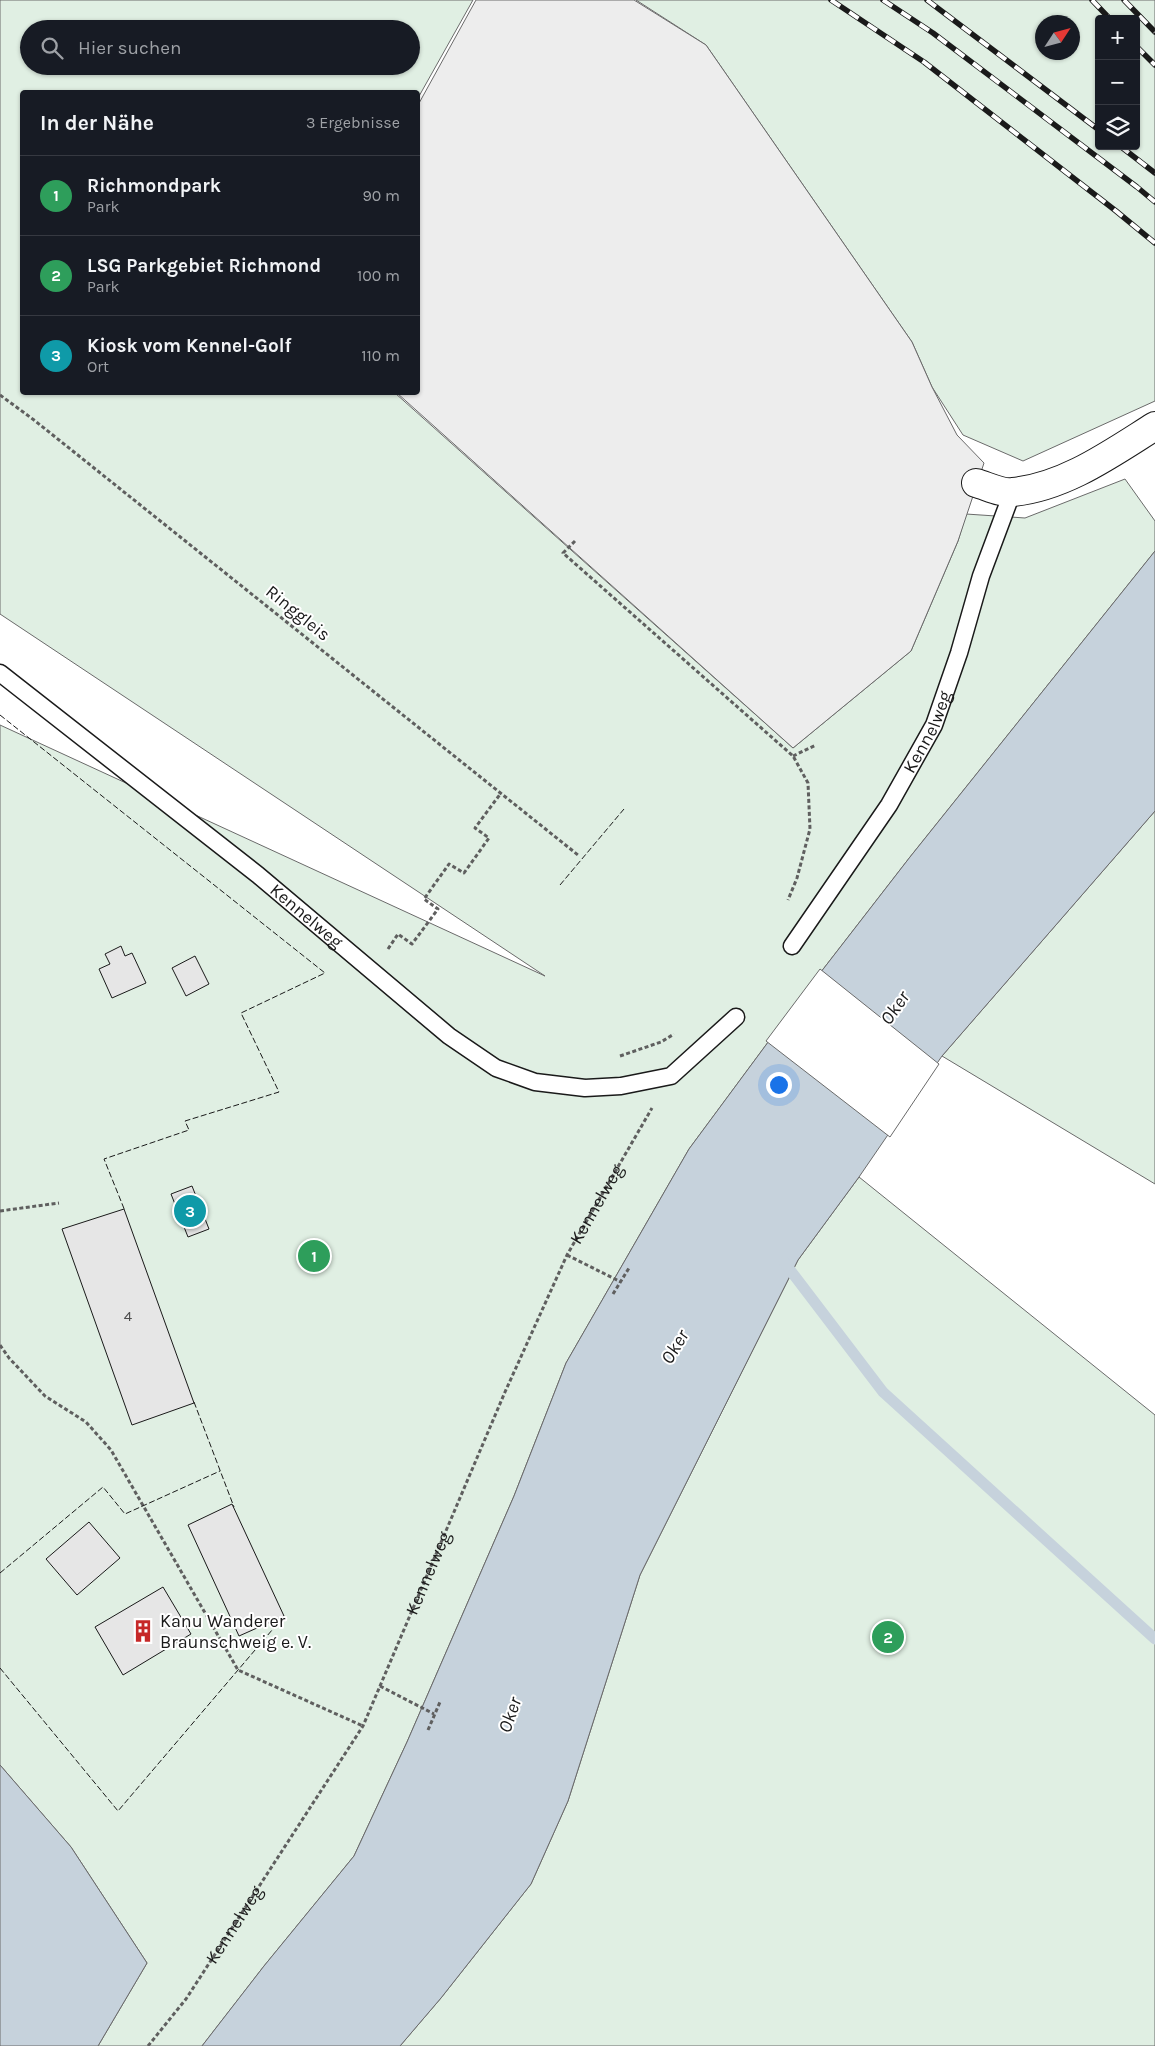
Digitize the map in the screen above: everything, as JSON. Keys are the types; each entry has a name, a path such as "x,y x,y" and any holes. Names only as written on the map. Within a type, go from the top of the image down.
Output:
{"street":[{"path":"976,483 1012,493 1061,481 1119,449 1155,426"}],"lane":[{"name":"Kennelweg","path":"792,946 889,805 934,725 959,652 981,576 1012,493"},
{"name":"Kennelweg","path":"0,673 258,876 449,1036 496,1068 534,1082 594,1087 621,1086 671,1076"},
{"path":"671,1076 736,1017"}],"path":[{"name":"Ringgleis","path":"0,394 578,855"},
{"path":"575,541 563,553 793,756 808,783 810,829 797,878 788,902"},
{"path":"793,756 816,744"},
{"path":"372,970 398,934 412,944 438,909 424,899 449,864 464,873 489,838 475,828 501,793"},
{"path":"618,1057 661,1042 678,1032"},
{"name":"Kennelweg","path":"148,2046 186,1999 363,1726 505,1392 567,1255 671,1076"},
{"path":"0,1211 59,1203"},
{"path":"567,1255 621,1282"},
{"path":"613,1294 629,1268"},
{"path":"0,1345 9,1358 45,1396 86,1422 111,1450 238,1670 363,1726"},
{"path":"380,1686 434,1714"},
{"path":"428,1730 440,1702"}],"green space":[{"path":"0,0 473,0 420,94 420,90 20,90 20,395 397,395 793,748 911,651 958,541 966,514 1025,518 1125,479 1155,521 1155,551 910,857 800,999 689,1149 566,1363 514,1496 407,1742 354,1856 264,1966 202,2046 98,2046 147,1963 71,1847 0,1765 0,725 545,976 0,614"},
{"path":"636,0 1155,0 1155,401 1023,461 963,435 932,387 912,342 706,45"},
{"path":"1155,811 1155,1184 942,1056"},
{"path":"859,1177 1155,1415 1155,2046 400,2046 441,1998 531,1884 568,1801 640,1575 798,1260"}],"shaded area":[{"path":"476,0 634,0 706,45 912,342 932,387 957,435 984,463 958,541 911,651 793,748 399,395 420,395 420,101"}],"water":[{"name":"Oker","path":"1155,551 1155,811 942,1056 859,1177 798,1260 640,1575 568,1801 531,1884 441,1998 400,2046 202,2046 264,1966 354,1856 407,1742 514,1496 566,1363 689,1149 800,999 910,857"},
{"path":"0,1765 71,1847 147,1963 98,2046 0,2046"}],"pier":[{"path":"820,969 939,1064 890,1137 766,1041"}],"building":[{"path":"121,946 125,956 132,953 146,983 112,998 99,969 110,964 105,954"},
{"path":"195,956 209,984 186,996 172,968"},
{"path":"192,1186 209,1229 188,1237 171,1194"},
{"path":"124,1209 194,1403 132,1425 62,1229"},
{"path":"232,1504 284,1616 239,1636 188,1525"},
{"path":"89,1522 120,1558 77,1595 46,1559"},
{"name":"Kanu Wanderer Braunschweig e. V.","path":"163,1587 191,1634 123,1675 95,1627"}],"waterway":[{"path":"784,1262 883,1392 1155,1639"}],"railway":[{"path":"831,0 924,62 1155,243"},
{"path":"883,0 933,33 1155,202"},
{"path":"927,0 1095,127"},
{"path":"1092,0 1106,15"},
{"path":"1124,0 1155,32"},
{"path":"1140,50 1155,65"},
{"path":"1125,150 1155,173"}],"fence":[{"path":"0,715 325,973 241,1013 279,1092 185,1121 189,1130 104,1159 125,1211"},
{"path":"560,885 624,809"},
{"path":"194,1402 234,1507"},
{"path":"0,1573 103,1487 125,1514 220,1471"},
{"path":"0,1668 118,1811 284,1616"}],"place":[{"name":"Kiosk vom Kennel-Golf","path":"190,1211"},
{"name":"Richmondpark","path":"314,1256"},
{"name":"Kanu Wanderer Braunschweig e. V.","path":"143,1631"},
{"name":"LSG Parkgebiet Richmond","path":"888,1637"}]}
